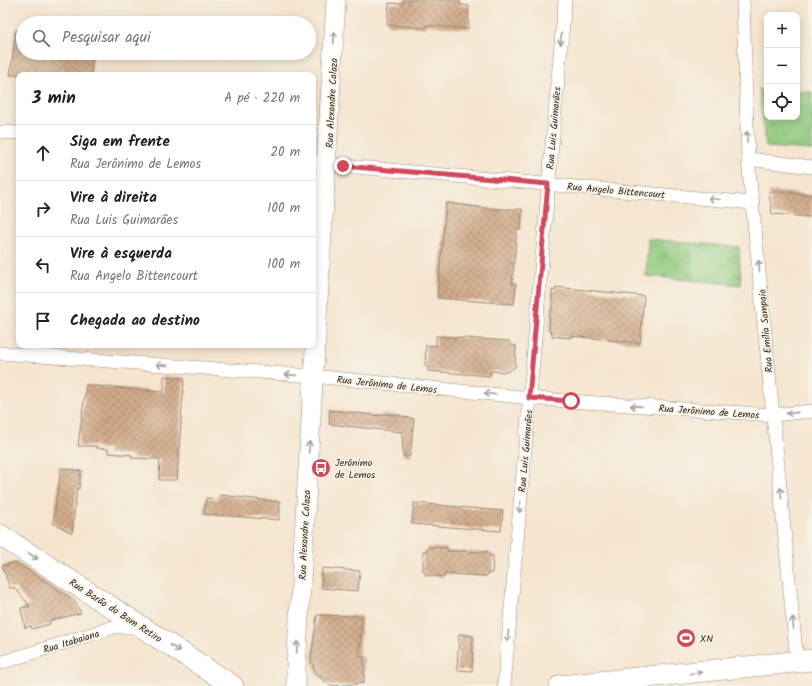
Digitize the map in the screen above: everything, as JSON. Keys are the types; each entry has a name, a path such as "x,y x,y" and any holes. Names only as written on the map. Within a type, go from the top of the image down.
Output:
{"main road":[{"name":"Rua Alexandre Calaza","path":"316,285 320,164 336,0"},
{"name":"Rua Alexandre Calaza","path":"296,686 314,348"},
{"name":"Rua Barão do Bom Retiro","path":"0,535 232,686"},
{"path":"560,686 673,681 805,661"}],"street":[{"name":"Rua Luis Guimarães","path":"504,686 565,0"},
{"name":"Rua Emília Sampaio","path":"743,0 748,159 773,415 805,661"},
{"path":"0,132 16,134"},
{"path":"748,159 812,167"},
{"name":"Rua Angelo Bittencourt","path":"320,164 753,203"},
{"name":"Rua Jerônimo de Lemos","path":"0,353 313,376 529,398 773,415 812,411"},
{"name":"Rua Itabaiana","path":"0,663 114,628 128,626 142,627"}],"green space":[{"path":"759,89 764,90 764,120 800,120 800,91 812,92 812,150 766,147"},
{"path":"648,239 739,247 741,285 646,276"}],"building":[{"path":"403,0 460,0 460,5 469,6 468,29 426,25 426,28 387,25 389,3 403,4"},
{"path":"16,30 16,60 92,60 91,72 16,72 16,75 10,75"},
{"path":"769,191 812,195 812,217 772,214"},
{"path":"446,203 493,209 522,209 521,230 517,229 512,284 516,284 514,304 437,298"},
{"path":"556,287 644,296 640,343 571,336 570,338 552,336 552,332 549,331 550,311 552,311 552,290 555,291"},
{"path":"436,336 509,341 511,345 516,346 515,367 507,372 491,371 490,376 428,371 428,366 425,366 426,345 436,346"},
{"path":"164,376 184,378 177,480 159,480 160,459 131,458 132,455 108,453 108,449 96,448 97,446 78,446 86,385 164,392"},
{"path":"330,410 381,416 382,414 396,415 414,419 410,456 403,456 402,432 329,424"},
{"path":"61,468 81,471 79,489 77,488 72,533 53,523"},
{"path":"220,495 280,502 279,520 204,514 206,498 218,499"},
{"path":"414,503 503,511 501,531 412,524"},
{"path":"428,547 447,548 447,551 489,552 489,555 493,556 492,573 488,573 487,576 445,574 444,577 425,575 426,571 423,571 423,551 427,551"},
{"path":"17,563 74,600 81,613 49,621 50,624 32,629 31,626 25,628 21,608 30,606 15,588 10,588 2,566"},
{"path":"322,568 360,571 358,591 321,588"},
{"path":"317,615 362,616 359,656 364,657 364,683 335,686 330,685 316,674 311,660"},
{"path":"459,634 473,636 472,671 457,670"}],"place":[{"name":"Jerônimo de Lemos","path":"321,468"},
{"name":"XN","path":"686,638"}],"route":[{"path":"343,166 548,184 529,398 571,401"}]}
